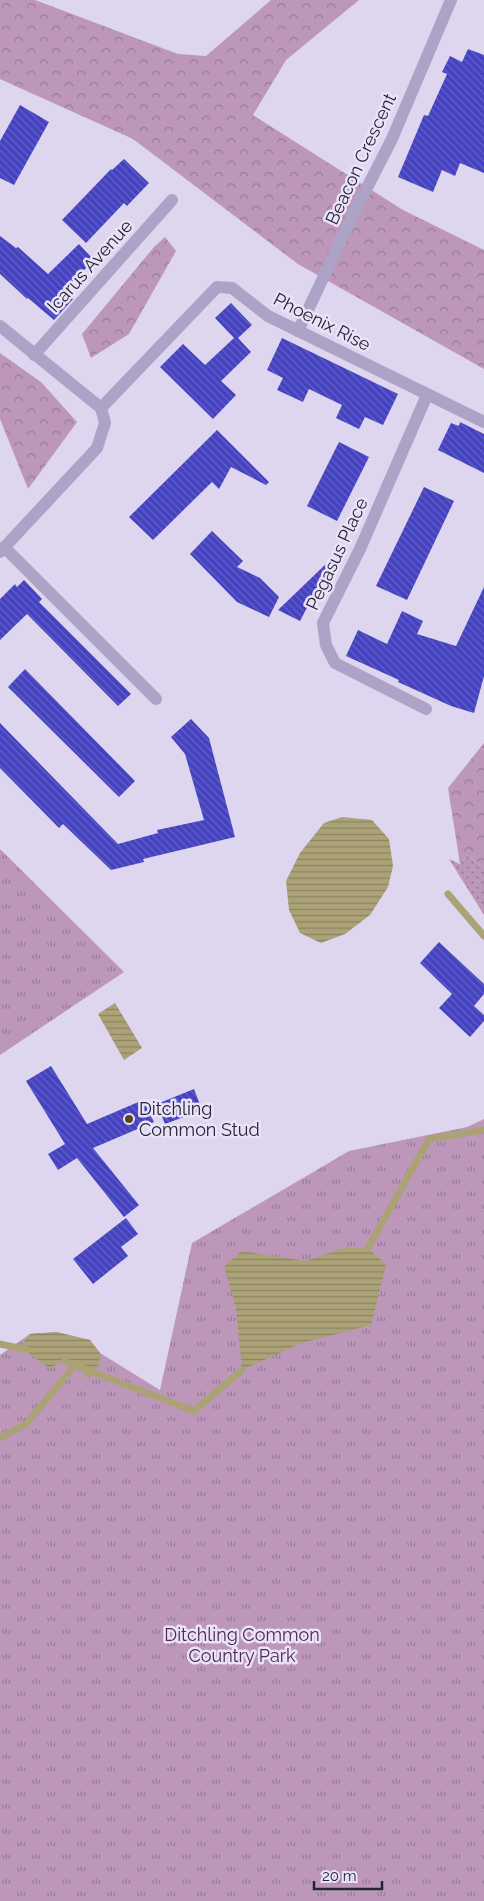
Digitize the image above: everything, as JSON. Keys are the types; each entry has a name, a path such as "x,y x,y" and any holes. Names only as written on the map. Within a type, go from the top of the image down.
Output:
{"street":[{"name":"Beacon Crescent","path":"298,331 352,217 392,139 450,0"},
{"name":"Icarus Avenue","path":"34,355 172,200"},
{"name":"Phoenix Rise","path":"101,408 217,287 232,288 268,316 484,422"},
{"path":"0,326 101,408 105,423 97,448 2,550 156,699"},
{"name":"Pegasus Place","path":"426,709 335,663 326,645 323,623 360,549 427,395"}],"green space":[{"path":"0,0 35,0 178,54 206,56 271,0 359,0 286,60 253,115 403,210 484,250 484,369 298,264 133,139 0,79"},
{"path":"165,237 176,251 129,334 91,358 82,334 154,247"},
{"path":"0,353 41,382 77,422 28,489 0,419"},
{"path":"484,743 484,868 467,855 460,864 448,788"},
{"path":"0,849 124,972 0,1055"},
{"path":"467,855 484,868 484,915 449,859 460,864"},
{"name":"Ditchling Common Country Park","path":"484,1119 484,1901 0,1901 0,1355 30,1334 56,1332 90,1340 100,1353 160,1390 192,1243 349,1151 467,1127"}],"shaded area":[{"path":"342,817 372,820 389,839 393,866 388,887 370,915 345,934 321,943 300,933 289,910 286,881 300,853 324,823"},
{"path":"115,1003 142,1048 124,1060 98,1014"},
{"path":"344,1248 368,1248 386,1265 371,1325 302,1343 242,1370 236,1308 224,1267 241,1251 306,1261"},
{"path":"56,1332 90,1340 100,1353 99,1365 89,1379 76,1364 62,1360 50,1369 20,1347 30,1334"}],"building":[{"path":"468,49 484,55 484,173 460,163 455,176 442,170 433,192 398,177 424,115 428,116 447,74 442,72 450,56 462,62"},
{"path":"20,105 49,122 14,185 0,178 0,141"},
{"path":"124,159 149,183 127,206 124,203 86,243 62,220 111,169"},
{"path":"0,236 16,248 18,247 48,274 79,244 94,260 63,291 73,299 54,320 27,299 0,274"},
{"path":"231,303 252,325 238,338 251,352 221,381 236,395 213,419 160,367 183,344 205,365 234,338 215,318"},
{"path":"282,338 398,394 383,425 365,417 359,429 336,418 342,405 309,389 303,402 277,390 283,378 267,370"},
{"path":"460,422 484,434 484,473 438,450 451,423 459,426"},
{"path":"217,430 269,482 266,485 231,467 219,489 212,482 153,540 129,517"},
{"path":"339,442 369,457 337,521 307,506"},
{"path":"424,487 454,501 407,600 376,586"},
{"path":"212,531 243,561 237,567 260,578 279,597 269,617 237,602 190,554"},
{"path":"327,563 330,564 300,621 278,610"},
{"path":"24,580 42,599 39,602 131,694 118,706 27,614 0,640 0,599 15,584 17,587"},
{"path":"484,587 484,676 474,713 451,706 346,656 358,630 387,644 402,611 423,621 417,634 456,646"},
{"path":"25,669 135,781 119,797 8,687"},
{"path":"191,719 209,738 235,837 143,859 144,862 111,870 63,824 59,828 0,768 0,723 118,844 158,833 157,830 204,820 185,754 171,737"},
{"path":"439,942 484,984 484,994 474,1006 484,1015 484,1021 470,1037 439,1008 452,994 420,963"},
{"path":"51,1066 87,1124 143,1100 154,1122 93,1148 139,1205 124,1217 77,1158 58,1170 48,1154 65,1144 26,1081"},
{"path":"194,1089 202,1110 165,1124 157,1104"},
{"path":"126,1218 138,1234 121,1247 128,1256 93,1284 73,1259"}],"waterway":[{"path":"448,894 484,936"},
{"path":"368,1248 429,1139 484,1130"},
{"path":"0,1344 27,1350"},
{"path":"64,1361 194,1411 242,1370"},
{"path":"0,1438 26,1424 76,1364"}],"place":[{"name":"Ditchling Common Stud","path":"129,1119"}]}
